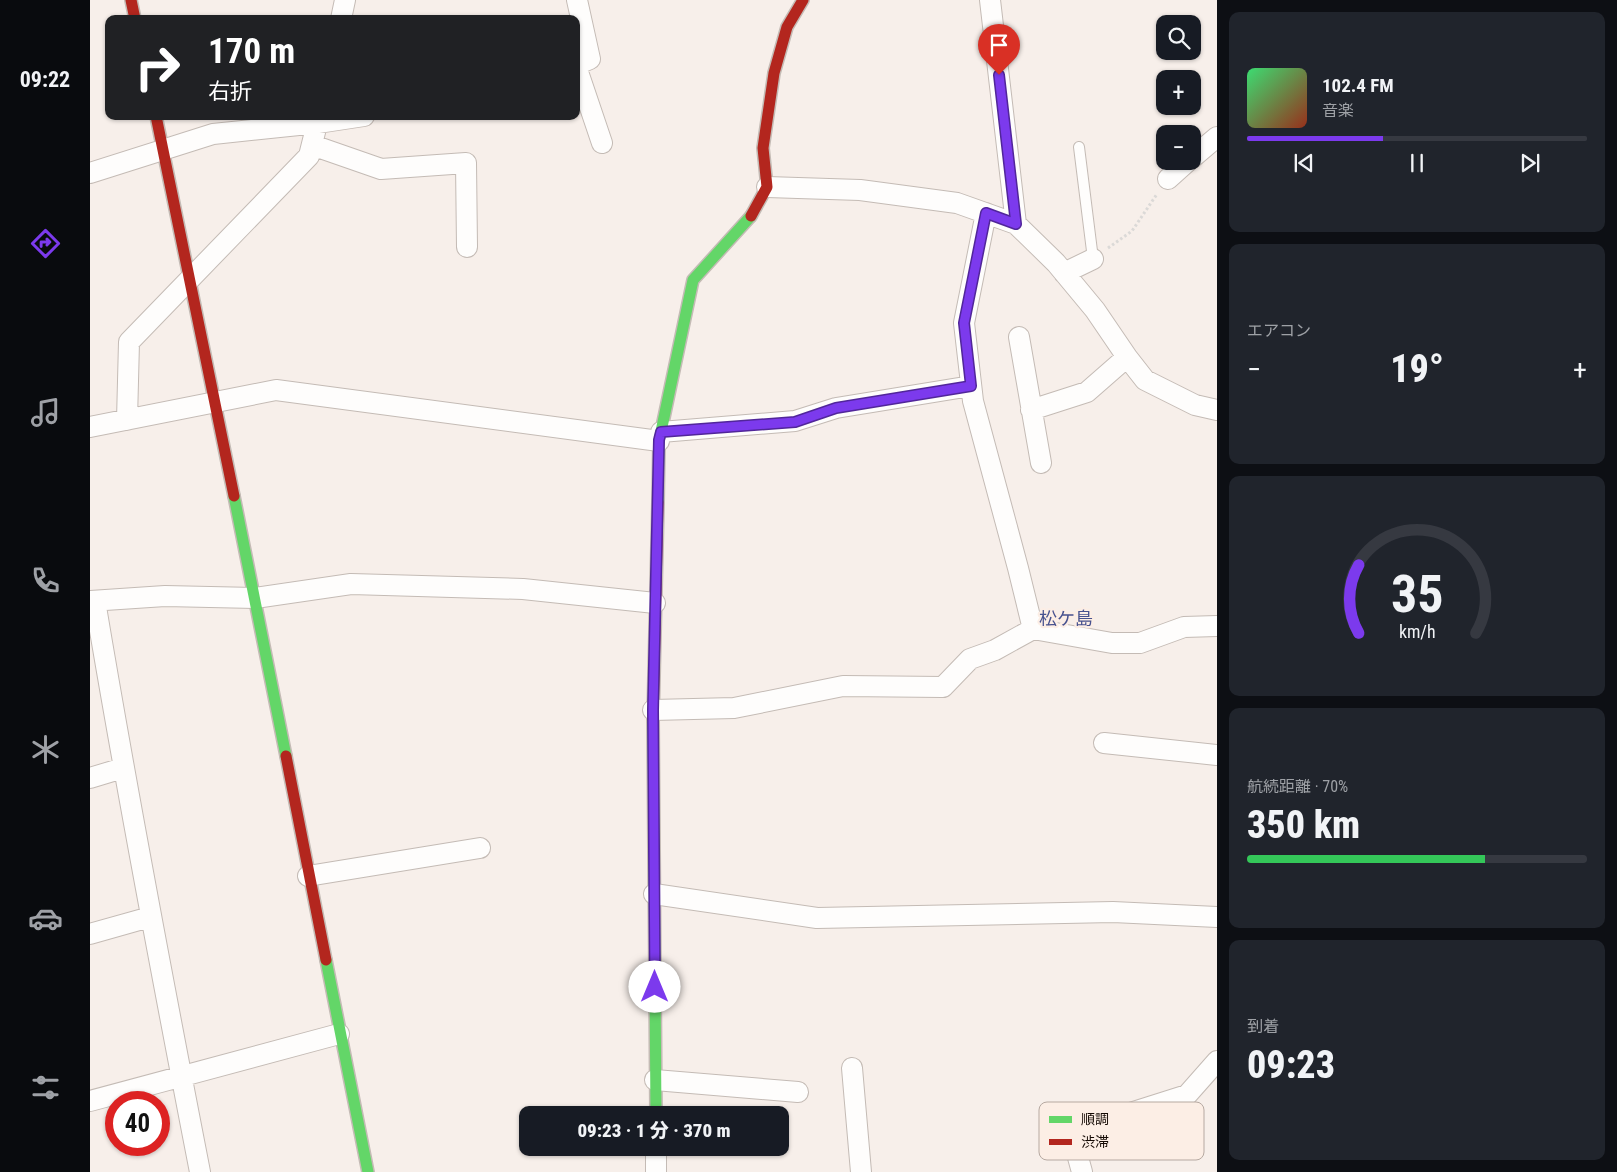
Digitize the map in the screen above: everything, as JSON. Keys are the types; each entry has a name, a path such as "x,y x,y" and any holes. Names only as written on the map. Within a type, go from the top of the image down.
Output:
{"street":[{"path":"131,0 134,15"},
{"path":"342,15 345,0"},
{"path":"577,0 590,59 580,63"},
{"path":"656,1106 653,710 660,436 693,280 752,215 767,187 763,148 774,73 786,27 803,0"},
{"path":"990,0 1016,224"},
{"path":"580,77 602,143"},
{"path":"157,120 216,403 339,1034 368,1172"},
{"path":"90,173 213,134 318,120 309,156 129,342 127,420"},
{"path":"1201,150 1217,137"},
{"path":"312,145 382,169 466,163 468,247"},
{"path":"1168,179 1178,170"},
{"path":"767,187 860,190 957,203 1016,224 1064,273 1095,310 1145,380 1195,405 1217,410"},
{"path":"986,213 964,323 971,386 1033,630"},
{"path":"1064,273 1093,258"},
{"path":"1019,336 1041,463"},
{"path":"1032,410 1087,392 1127,357"},
{"path":"90,427 276,390 660,436 795,422 836,408 971,386"},
{"path":"200,1172 150,917 93,601 165,596 255,598 351,584 523,589 655,603"},
{"path":"653,710 734,708 843,686 942,687 970,659 995,650 1033,630 1112,643 1140,643 1184,627 1217,626"},
{"path":"1104,743 1217,755"},
{"path":"90,778 123,768"},
{"path":"308,876 480,848"},
{"path":"654,894 817,918 1113,912 1217,917"},
{"path":"90,934 150,917"},
{"path":"90,1101 339,1034"},
{"path":"1165,1102 1187,1095 1217,1061"},
{"path":"852,1068 861,1172"},
{"path":"656,1080 798,1092"},
{"path":"656,1156 656,1172"}],"lane":[{"path":"1079,147 1093,258"}],"path":[{"path":"1093,258 1132,231 1168,179"}],"traffic: fast":[{"path":"658,502 659,441 693,280 751,216"},
{"path":"234,496 286,756"},
{"path":"653,719 656,1106"},
{"path":"326,960 368,1172"}],"traffic: jam":[{"path":"131,0 134,15"},
{"path":"751,216 767,187 763,148 774,73 787,27 803,0"},
{"path":"157,120 234,496"},
{"path":"653,719 658,502"},
{"path":"286,756 326,960"}],"district":[{"name":"松ケ島","path":"1066,618"}],"route":[{"path":"655,987 653,710 659,440 661,432 795,422 836,408 971,386 964,323 986,213 1016,224 999,75"}]}
